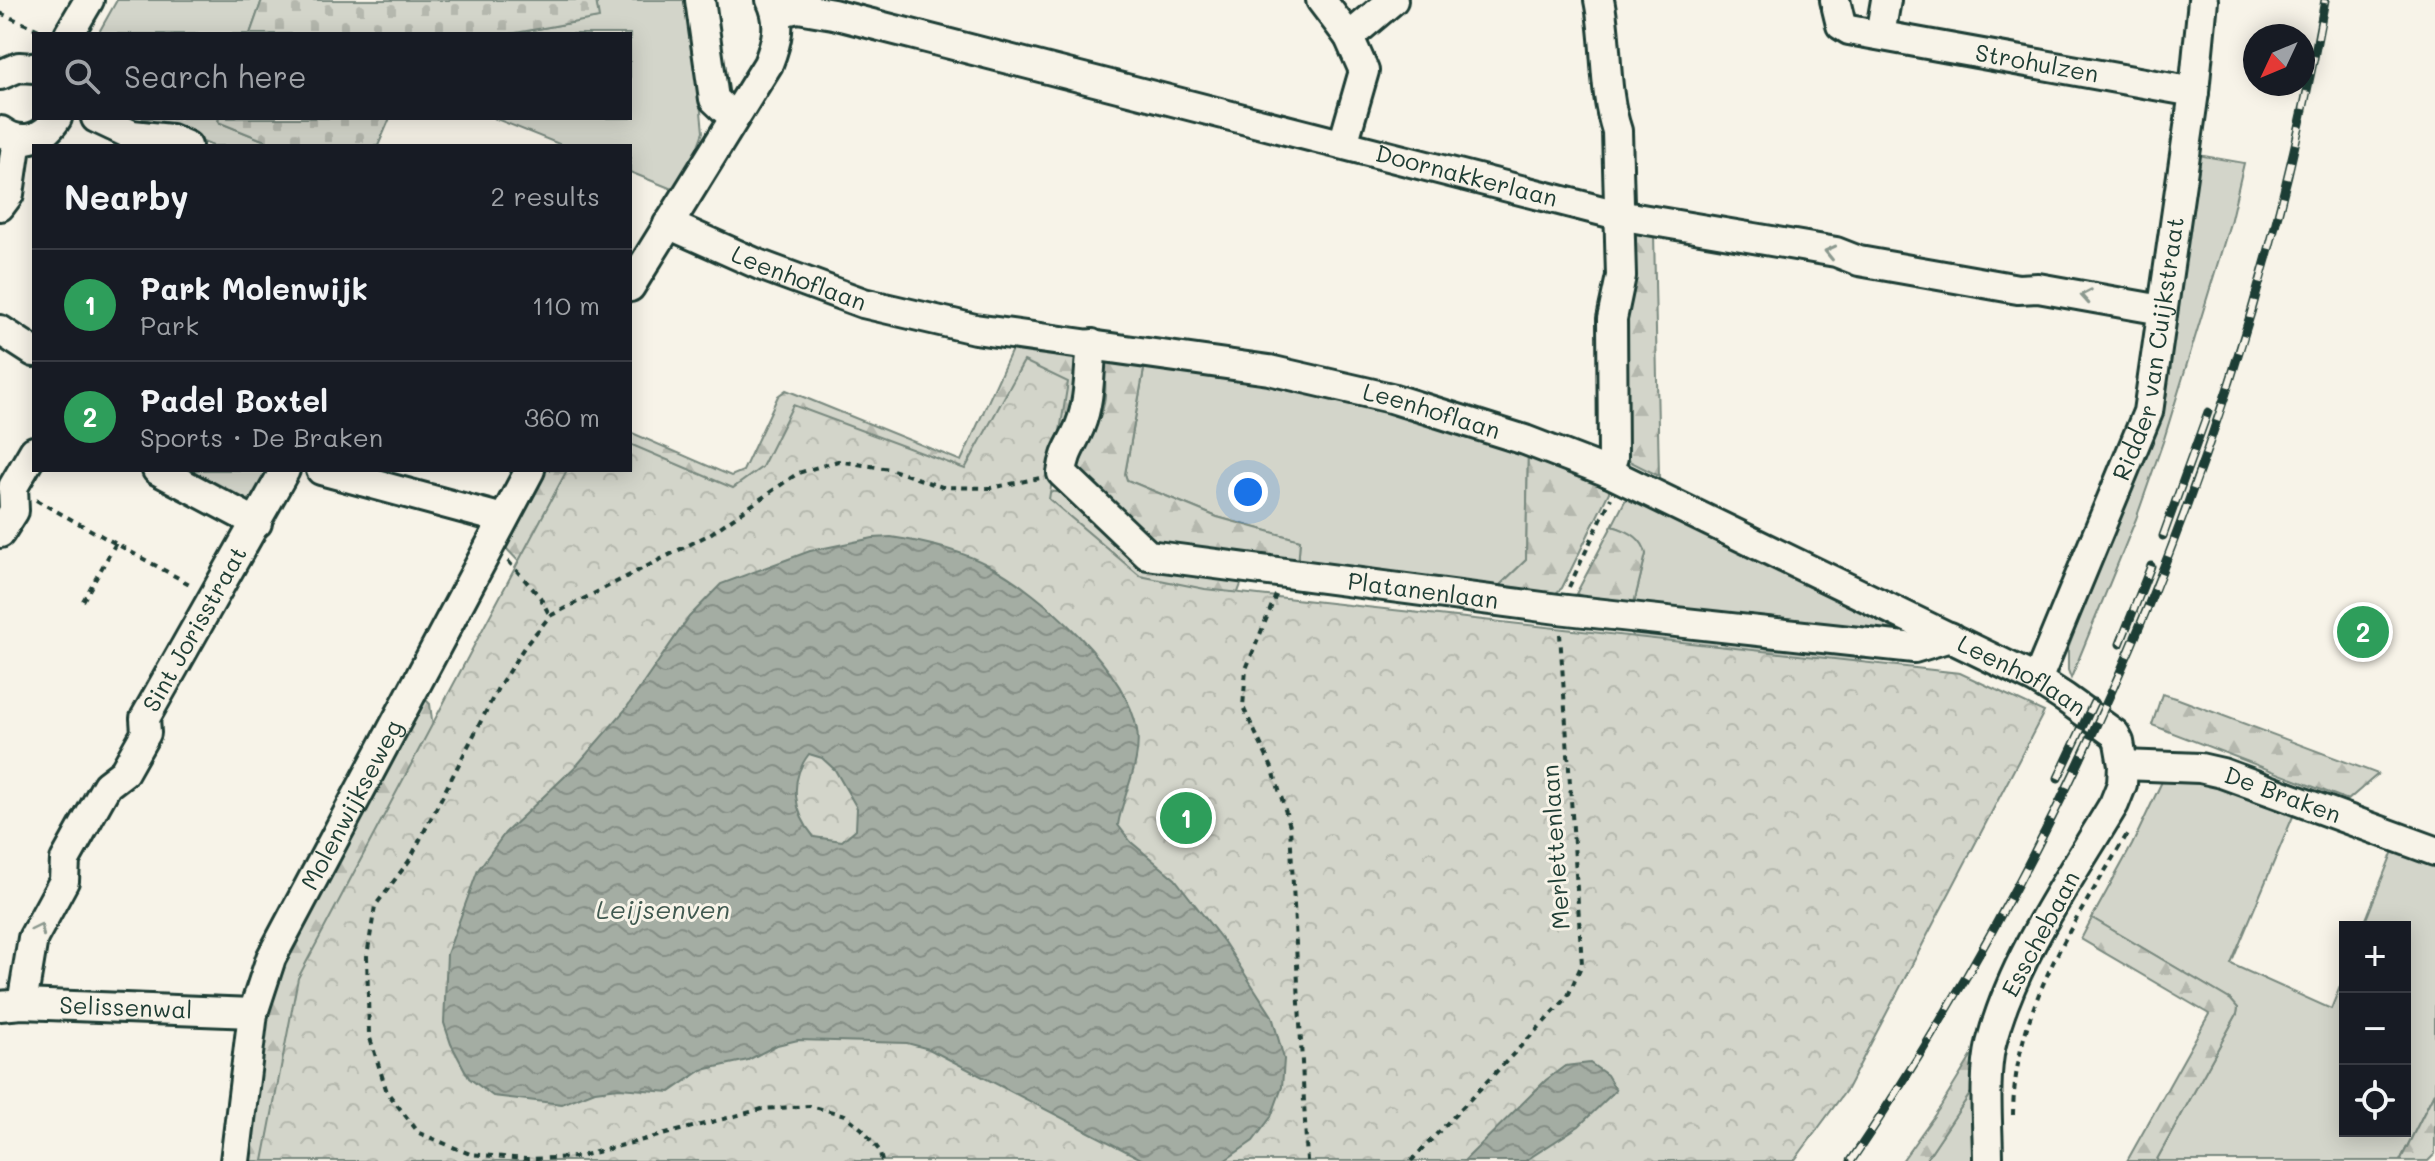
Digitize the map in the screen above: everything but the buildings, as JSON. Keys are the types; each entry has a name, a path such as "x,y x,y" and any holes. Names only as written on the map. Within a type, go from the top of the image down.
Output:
{"street":[{"path":"70,32 89,0"},
{"path":"700,0 714,99 734,118"},
{"path":"1321,0 1349,37 1364,71 1343,144"},
{"path":"1349,37 1393,0"},
{"path":"1599,0 1604,24 1609,109 1617,131 1621,276 1612,319 1614,475"},
{"name":"Strohulzen","path":"1835,0 1841,25 1849,30 2194,92"},
{"path":"1880,35 1886,0"},
{"name":"Ridder van Cuijkstraat","path":"2037,680 2148,412 2194,92 2203,0"},
{"path":"632,284 768,64 778,39 774,7"},
{"name":"Doornakkerlaan","path":"774,7 833,14 1618,215 1836,252 1859,261 1989,284 2018,289 2038,288 2162,310"},
{"path":"0,75 19,67 32,68"},
{"path":"0,206 9,194 9,135 36,137 45,133 55,120"},
{"path":"100,120 132,135 171,139 182,144"},
{"name":"Leenhoflaan","path":"668,224 760,265 863,303 975,329 1269,370 1391,398 1525,440 1614,475 2037,680 2115,734 2123,765"},
{"path":"0,330 32,351"},
{"path":"1062,473 1065,451 1080,426 1085,406 1092,344"},
{"path":"0,533 14,511 13,487 32,454"},
{"path":"161,472 257,523"},
{"name":"Sint Jorisstraat","path":"11,1005 33,938 64,881 65,860 107,785 124,772 146,733 145,718 284,472"},
{"path":"327,472 497,531"},
{"name":"Molenwijkseweg","path":"235,1161 253,1013 271,958 529,472"},
{"name":"Platanenlaan","path":"1062,473 1148,555 1558,609 1914,648 1950,637"},
{"name":"De Braken","path":"2123,765 2200,768 2222,773 2435,851"},
{"name":"Esschebaan","path":"1988,1161 1991,1048 2002,1007 2015,974 2114,804 2122,784 2123,765"},
{"name":"Selissenwal","path":"11,1005 253,1013"}],"path":[{"path":"0,13 43,32"},
{"path":"882,1161 879,1150 862,1129 845,1115 810,1106 762,1109 577,1159 470,1154 419,1133 387,1092 369,1035 367,956 375,906 409,861 499,686 525,646 550,616 710,534 798,473 838,461 890,469 942,487 991,488 1062,473"},
{"name":"Merlettenlaan","path":"1411,1161 1567,998 1582,964 1558,609 1614,475"},
{"path":"13,487 212,596"},
{"path":"497,531 550,616"},
{"path":"83,601 116,543"},
{"path":"1285,574 1246,669 1243,707 1273,770 1290,826 1307,1161"},
{"path":"2013,1122 2016,1069 2035,1000 2057,955 2136,819"}],"green space":[{"path":"117,0 262,0 251,32 99,32"},
{"path":"262,0 596,0 599,18 521,32 251,32"},
{"path":"596,0 690,0 703,132 692,162 672,189 632,173 632,144 559,144 499,120 632,120 632,32 521,32 598,18"},
{"path":"147,120 218,120 273,144 208,144"},
{"path":"389,120 379,144 273,144 218,122"},
{"path":"2198,155 2244,163 2230,223 2164,439 2136,519 2071,678 2068,649 2156,413 2175,317"},
{"path":"1629,229 1654,233 1659,476 1625,459 1624,265"},
{"path":"1014,345 1076,356 1078,405 1054,454 548,592 502,544 542,472 632,472 632,433 731,476 743,471 778,396 786,390 961,461"},
{"path":"1104,358 1145,364 1125,474 1127,480 1217,517 1300,540 1298,566 1153,547 1076,472 1103,410"},
{"path":"1024,361 1068,382 1049,499 1140,576 1205,589 1960,673 2044,712 1847,1089 1794,1161 263,1161 298,978 566,472 632,472 632,445 733,488 762,467 793,405 965,469"},
{"path":"1145,364 1308,390 1384,407 1528,450 1526,560 1497,588 1298,566 1300,540 1217,517 1127,480 1125,474"},
{"path":"1528,450 1613,484 1562,588 1556,593 1497,588 1526,560"},
{"path":"173,472 277,472 256,511"},
{"path":"1040,490 1064,493 1098,525 1243,579 1237,595 1159,604 1018,492"},
{"path":"1630,491 1918,634 1634,603 1646,554 1632,536 1612,526"},
{"path":"1612,526 1638,539 1646,554 1634,603 1576,594"},
{"path":"1626,622 1872,653 1852,662 1643,662"},
{"path":"2162,694 2378,774 2348,800 2152,725"},
{"path":"422,696 430,704 433,728 425,747 406,775 374,848 319,1161 245,1161 265,992"},
{"path":"2176,772 2294,814 2231,964 2331,1009 2339,989 2339,1137 2411,1137 2411,921 2365,921 2393,851 2435,867 2435,1091 2400,1161 2156,1161 2238,1008 2231,1000 2092,918 2132,845 2166,773"},
{"path":"2092,918 2231,1000 2238,1008 2156,1161 2127,1161 2209,1014 2081,939"},
{"path":"1985,1034 1982,1076 1925,1161 1902,1161 1941,1106"},
{"path":"1982,1076 1982,1161 1925,1161"},
{"path":"2435,1091 2435,1154 2428,1161 2400,1161"}],"water":[{"name":"Leijsenven","path":"891,537 967,555 1011,578 1079,636 1117,683 1130,707 1138,742 1135,766 1118,825 1131,842 1175,879 1224,942 1272,1016 1284,1059 1282,1087 1271,1117 1253,1141 1224,1161 1145,1161 929,1049 907,1043 798,1040 777,1045 748,1060 702,1070 670,1092 619,1088 595,1091 562,1104 493,1096 469,1078 444,1023 447,954 478,870 505,833 578,764 625,710 689,617 721,584 810,551","holes":["809,754 822,758 835,770 857,808 856,829 842,841 814,837 798,807 796,786 802,764"]},
{"path":"1590,1063 1607,1075 1616,1090 1579,1126 1525,1161 1464,1161 1546,1080 1565,1066"}],"railway":[{"path":"1851,1161 1936,1028 2014,891 2085,750 2148,605 2204,458 2252,307 2293,155 2325,0"},
{"path":"2163,536 2208,412"},
{"path":"2120,644 2151,566"},
{"path":"2058,778 2094,702"}],"place":[{"name":"Padel Boxtel","path":"2363,632"},
{"name":"Park Molenwijk","path":"1186,818"}]}
